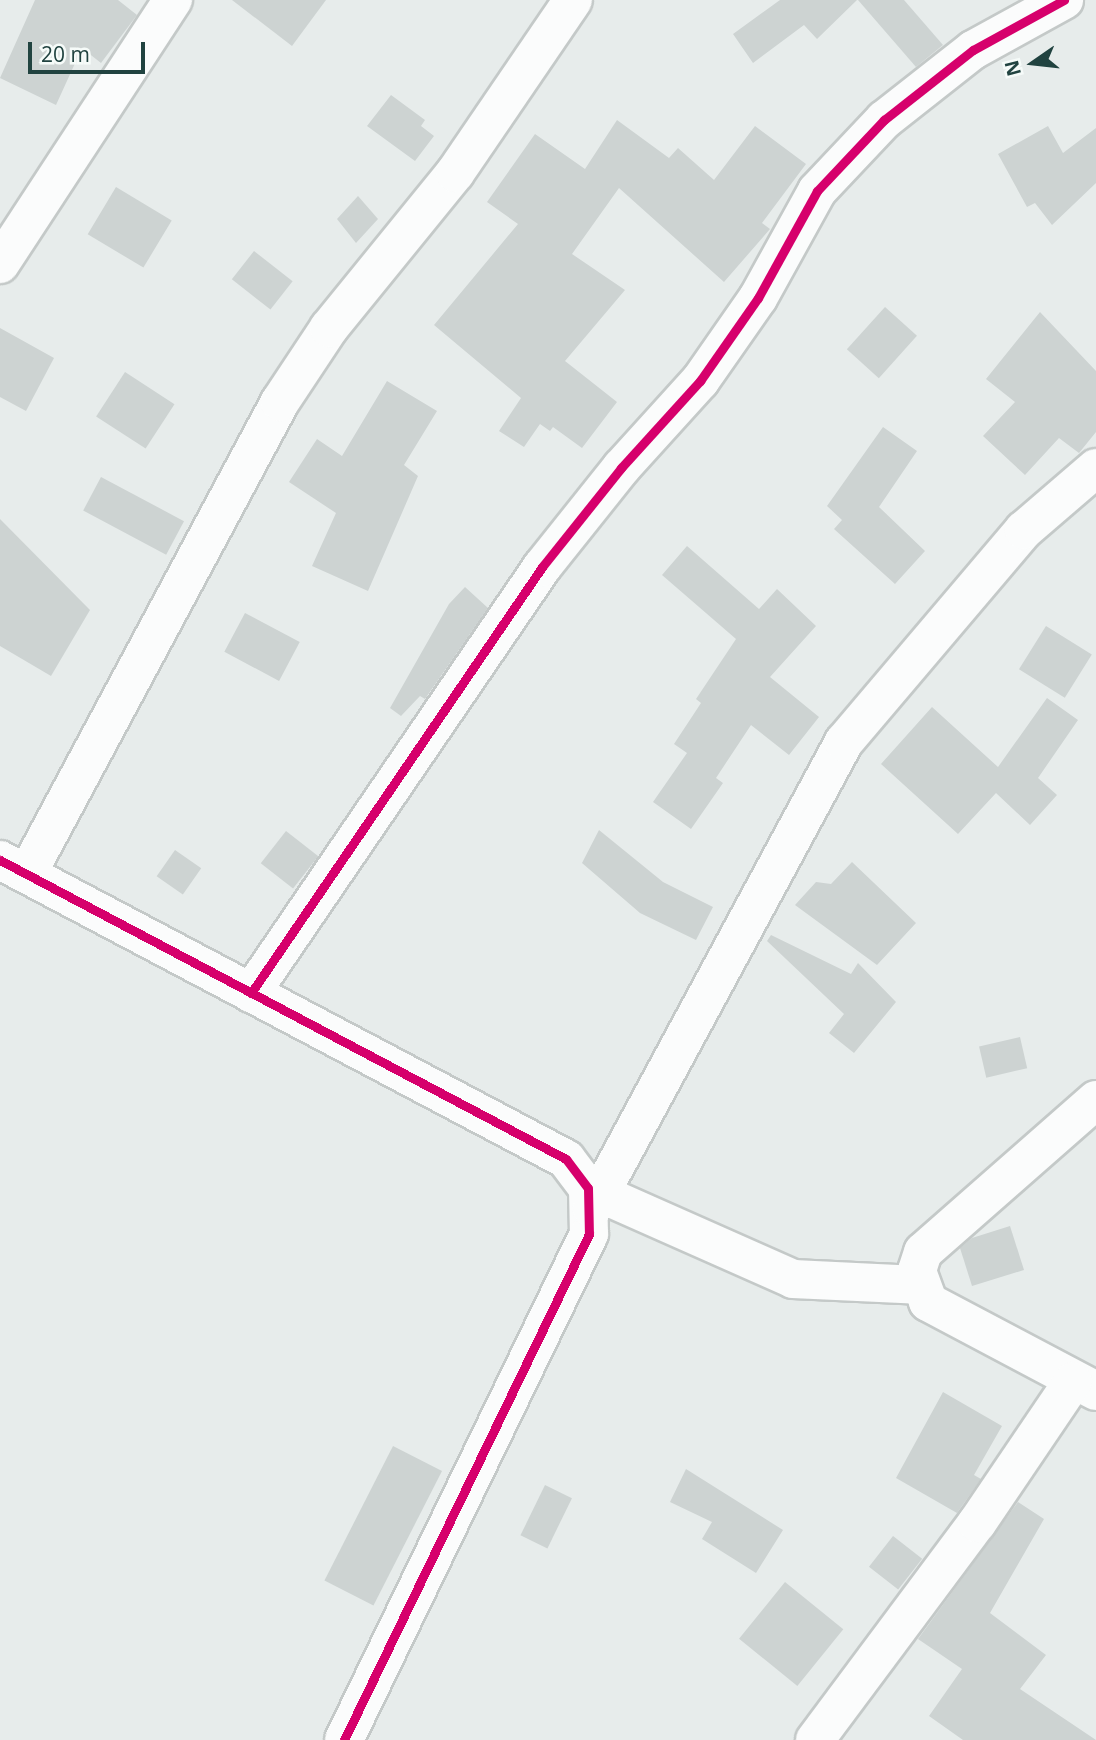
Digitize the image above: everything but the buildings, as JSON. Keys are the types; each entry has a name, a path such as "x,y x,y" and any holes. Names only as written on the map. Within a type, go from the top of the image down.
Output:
{"street":[{"path":"0,264 173,0"},
{"path":"573,0 454,173 329,328 280,402 14,867 566,1159 594,1197 793,1279 918,1285"},
{"path":"251,993 542,567 713,362 758,298 817,191 884,120 973,50 1064,0"},
{"path":"344,1740 589,1234 594,1197 844,741 1024,530 1096,468"},
{"path":"816,1740 977,1523 1085,1386 928,1302 918,1285 916,1271 923,1252 1096,1100"}],"cycle path":[{"path":"251,993 542,567 621,468 700,381 758,298 817,191 884,120 973,50 1064,0"},
{"path":"0,860 566,1159 588,1188 589,1234 344,1740"}]}
